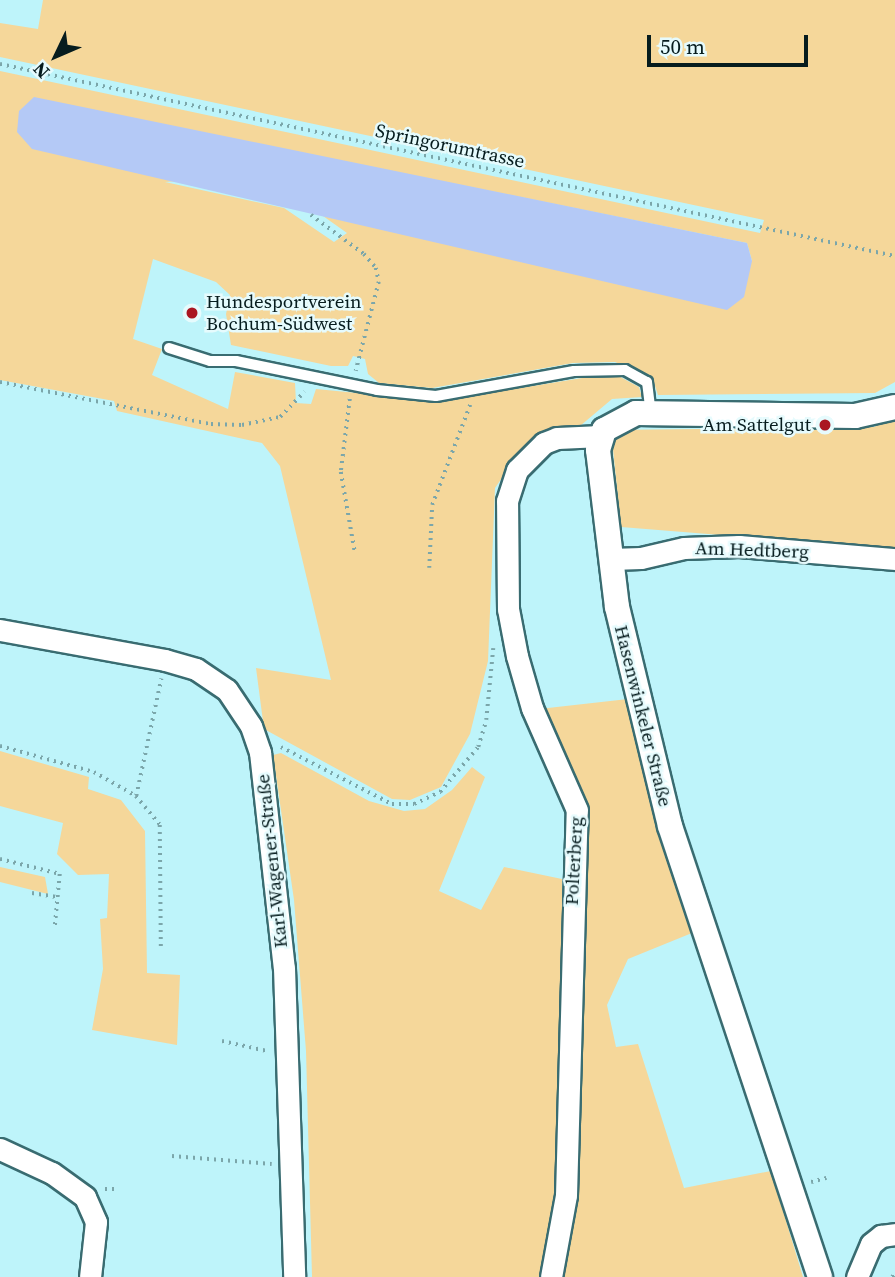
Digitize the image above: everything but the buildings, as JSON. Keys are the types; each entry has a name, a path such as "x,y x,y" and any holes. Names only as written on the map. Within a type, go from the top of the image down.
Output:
{"street":[{"path":"601,436 622,417 651,412 855,416 895,407"},
{"name":"Hasenwinkeler Straße","path":"601,436 598,458 621,627 670,826 820,1277"},
{"name":"Polterberg","path":"551,1277 566,1195 577,810 528,698 517,656 508,609 507,502 517,470 544,443 563,437 601,436"},
{"name":"Am Hedtberg","path":"611,559 732,546 895,559"},
{"name":"Karl-Wagener-Straße","path":"0,631 166,660 205,673 227,690 251,726 260,752 276,887 288,1055 294,1277"},
{"path":"0,1149 52,1173 85,1197 96,1222 90,1277"},
{"path":"857,1277 871,1244 881,1236 895,1234"}],"lane":[{"path":"169,348 210,361 236,361 352,385 436,396 574,371 625,370 646,382 651,412"}],"path":[{"name":"Springorumtrasse","path":"0,64 895,256"},
{"path":"312,215 364,254 379,282 352,385 341,472 355,552"},
{"path":"0,382 211,424 242,425 281,417 318,378"},
{"path":"429,568 432,505 477,388"},
{"path":"260,752 281,746 392,804 414,804 440,792 478,747 489,701 493,645"},
{"path":"136,796 166,660"},
{"path":"0,746 94,772 136,796 160,825 161,947"},
{"path":"0,859 60,874 55,927"},
{"path":"32,893 57,897"},
{"path":"222,1041 288,1055"},
{"path":"173,1156 291,1166"}],"shaded area":[{"path":"43,0 895,0 895,382 875,393 658,395 652,377 615,362 573,363 432,388 379,383 368,374 365,359 353,356 348,366 331,366 231,345 226,314 230,295 216,282 153,259 133,339 162,349 152,375 228,409 235,372 295,383 296,403 311,404 316,389 439,401 613,373 639,387 642,397 612,399 580,426 550,429 522,449 495,488 488,661 470,734 441,787 410,800 392,799 264,729 256,668 331,680 280,466 262,443 117,411 114,401 0,380 0,71 760,233 764,220 0,57 0,23 38,29","holes":["372,167 747,243 752,261 432,240 323,216 347,233 334,242 284,208 165,182"]},
{"path":"895,416 895,549 621,527 611,430 874,427"},
{"path":"628,699 692,933 628,959 607,1005 616,1047 638,1044 684,1188 771,1171 803,1277 559,1277 566,1263 571,1223 588,805 539,709"},
{"path":"0,751 89,777 88,789 121,800 145,831 147,973 180,975 177,1045 92,1030 103,969 100,919 107,918 109,874 78,875 57,854 63,823 0,806"},
{"path":"281,753 369,801 404,811 425,809 452,790 472,767 485,777 439,891 481,910 504,867 562,879 564,1056 558,1188 551,1257 540,1277 312,1277 306,1051 294,900 273,755"},
{"path":"0,867 45,877 48,894 0,882"}],"water":[{"path":"34,97 747,243 752,261 744,297 727,310 32,149 17,132 19,111"}],"place":[{"name":"Hundesportverein Bochum-Südwest","path":"192,313"},
{"name":"Am Sattelgut","path":"825,425"}]}
